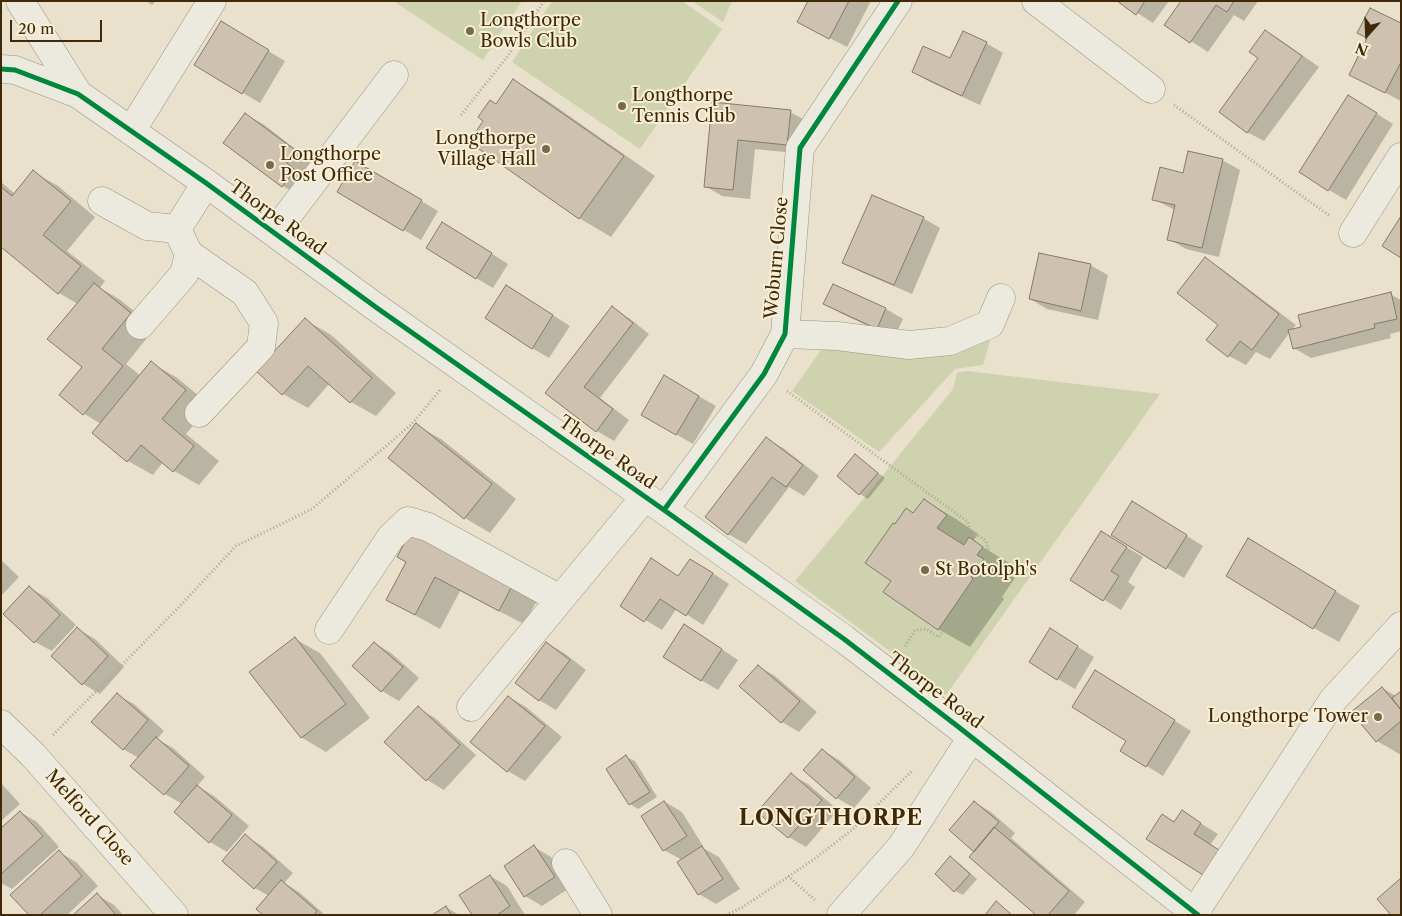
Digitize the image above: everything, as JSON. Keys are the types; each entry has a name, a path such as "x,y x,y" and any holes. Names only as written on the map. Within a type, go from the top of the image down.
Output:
{"street":[{"path":"20,1 78,94"},
{"path":"131,131 212,1"},
{"name":"Woburn Close","path":"471,707 560,599 654,503 764,374 785,334 800,148 898,1"},
{"path":"1036,1 1151,89"},
{"name":"Thorpe Road","path":"1,69 14,70 78,94 275,232 377,308 844,639 1197,913"},
{"path":"275,232 394,75"},
{"path":"1353,233 1401,157"},
{"path":"177,229 206,184"},
{"path":"102,201 147,226 177,229"},
{"path":"177,229 189,254 245,293 264,324 261,347 199,413"},
{"path":"140,325 184,274 189,254"},
{"path":"785,334 837,336 909,345 950,341 990,324 1001,298"},
{"path":"329,630 390,536 408,521 428,527 560,599"},
{"path":"1197,913 1333,700 1401,626"},
{"name":"Melford Close","path":"1,724 33,755 174,915"},
{"path":"841,915 901,847 972,737"},
{"path":"566,863 598,915"}],"path":[{"path":"461,115 507,57 544,1"},
{"path":"1151,89 1353,233"},
{"path":"764,374 968,522 970,530 986,541 988,550 981,579 939,637 926,629 916,630 889,674"},
{"path":"33,755 178,608 236,546 312,508 412,424 444,385"},
{"path":"726,915 743,907 813,860 853,829 916,767"},
{"path":"788,876 817,902"}],"green space":[{"name":"Longthorpe Bowls Club","path":"393,1 522,1 483,60"},
{"name":"Longthorpe Tennis Club","path":"552,1 682,1 722,29 640,149 512,62"},
{"path":"692,1 732,1 723,22"},
{"path":"992,334 983,365 955,369 879,452 792,391 826,343"},
{"path":"967,371 1160,394 946,695 795,581 953,389 957,373"}],"building":[{"path":"808,1 849,1 829,39 797,22"},
{"path":"1117,1 1145,1 1136,15"},
{"path":"1181,1 1234,1 1227,12 1216,5 1190,43 1164,25"},
{"path":"1370,8 1401,23 1401,62 1385,93 1349,75 1367,38 1357,33"},
{"path":"221,21 269,50 242,94 194,65"},
{"path":"1265,30 1302,56 1247,133 1219,112 1258,58 1249,52"},
{"path":"963,31 987,42 962,96 912,72 923,46 950,58"},
{"name":"Longthorpe Village Hall","path":"513,79 624,156 579,219 469,142 483,121 478,117 490,100 496,104"},
{"path":"1348,95 1377,113 1328,191 1299,172"},
{"path":"712,102 791,110 787,145 738,140 733,190 704,187"},
{"path":"245,113 295,150 286,162 295,170 282,187 223,143"},
{"path":"1188,151 1223,159 1202,248 1167,240 1175,205 1152,200 1160,167 1183,173"},
{"path":"355,161 422,200 403,231 337,192"},
{"path":"33,170 71,201 43,235 81,266 58,294 1,247 1,187 12,196"},
{"path":"872,195 924,217 894,285 842,263"},
{"path":"1401,216 1401,258 1382,246"},
{"path":"442,222 492,253 476,279 426,248"},
{"path":"1039,253 1091,264 1081,311 1029,299"},
{"path":"1205,257 1279,314 1252,350 1240,341 1228,357 1206,340 1218,325 1177,293"},
{"path":"94,283 131,313 102,349 123,366 83,415 59,395 82,367 47,339"},
{"path":"833,284 886,308 877,329 823,304"},
{"path":"506,285 553,315 532,349 485,318"},
{"path":"1391,292 1397,319 1374,324 1375,328 1293,349 1288,330 1301,327 1298,315"},
{"path":"612,306 633,323 584,387 613,409 596,432 545,393"},
{"path":"305,318 372,378 350,403 308,366 282,395 256,371"},
{"path":"151,361 186,390 162,419 194,446 173,472 141,445 127,462 92,433"},
{"path":"664,375 699,396 676,435 641,415"},
{"path":"416,423 492,484 464,519 388,458"},
{"path":"766,437 803,465 786,487 772,477 728,535 705,517"},
{"path":"855,454 878,473 859,495 837,476"},
{"name":"St Botolph's","path":"924,499 947,515 937,528 964,545 969,537 983,547 977,555 984,559 971,577 973,579 938,630 883,592 891,581 865,563 906,508 913,513"},
{"path":"1132,501 1187,535 1166,569 1111,535"},
{"path":"412,529 513,584 499,611 435,577 415,615 386,600 406,562 397,557"},
{"path":"1101,531 1127,547 1111,571 1119,576 1103,601 1070,580"},
{"path":"1248,538 1336,591 1313,629 1226,576"},
{"path":"651,558 678,576 690,559 713,573 686,616 660,599 644,622 620,606"},
{"path":"29,586 60,615 34,643 3,614"},
{"path":"684,624 722,649 701,681 663,657"},
{"path":"77,627 108,656 82,685 51,656"},
{"path":"1050,628 1078,646 1057,680 1029,662"},
{"path":"295,637 346,704 301,738 249,672"},
{"path":"374,642 403,667 381,692 352,666"},
{"path":"546,642 570,660 539,701 515,683"},
{"path":"758,665 800,701 781,723 739,686"},
{"path":"1095,670 1175,720 1146,767 1120,751 1126,741 1072,707"},
{"name":"Longthorpe Tower","path":"1382,687 1401,710 1401,721 1376,742 1351,712"},
{"path":"1401,691 1401,710 1392,698"},
{"path":"117,693 148,720 123,750 91,722"},
{"path":"508,696 545,726 507,772 470,742"},
{"path":"418,706 460,745 426,781 384,742"},
{"path":"156,737 189,766 164,795 130,766"},
{"path":"822,749 855,777 836,799 803,770"},
{"path":"626,755 650,792 629,805 606,769"},
{"path":"791,773 822,800 788,838 757,812"},
{"path":"197,785 232,815 209,843 174,812"},
{"path":"664,801 687,836 663,851 641,816"},
{"path":"974,801 999,822 974,852 949,830"},
{"path":"1182,810 1201,823 1194,834 1219,850 1203,875 1146,839 1162,814 1174,822"},
{"path":"20,811 43,836 1,874 1,828"},
{"path":"994,827 1069,891 1048,915 1036,915 969,857"},
{"path":"245,834 277,862 254,889 222,861"},
{"path":"534,845 555,877 524,897 504,866"},
{"path":"702,846 723,879 698,895 677,862"},
{"path":"59,850 82,876 40,915 29,915 10,895"},
{"path":"950,856 970,874 954,892 935,874"},
{"path":"490,875 510,906 497,915 472,915 459,895"},
{"path":"1401,878 1401,915 1391,915 1377,899"},
{"path":"281,880 317,911 314,915 263,915 256,909"},
{"path":"97,893 116,915 73,915"},
{"path":"996,901 1012,915 985,915"},
{"path":"446,906 451,915 432,915"}],"cycle path":[{"path":"664,510 764,374 785,334 800,148 898,1"},
{"path":"1,69 15,70 78,94 206,183 377,308 844,639 1198,915"}],"place":[{"name":"Longthorpe Bowls Club","path":"470,31"},
{"name":"Longthorpe Tennis Club","path":"622,106"},
{"name":"Longthorpe Village Hall","path":"546,149"},
{"name":"Longthorpe Post Office","path":"270,165"},
{"name":"St Botolph's","path":"925,570"},
{"name":"Longthorpe Tower","path":"1378,717"}],"district":[{"name":"LONGTHORPE","path":"831,819"}]}
